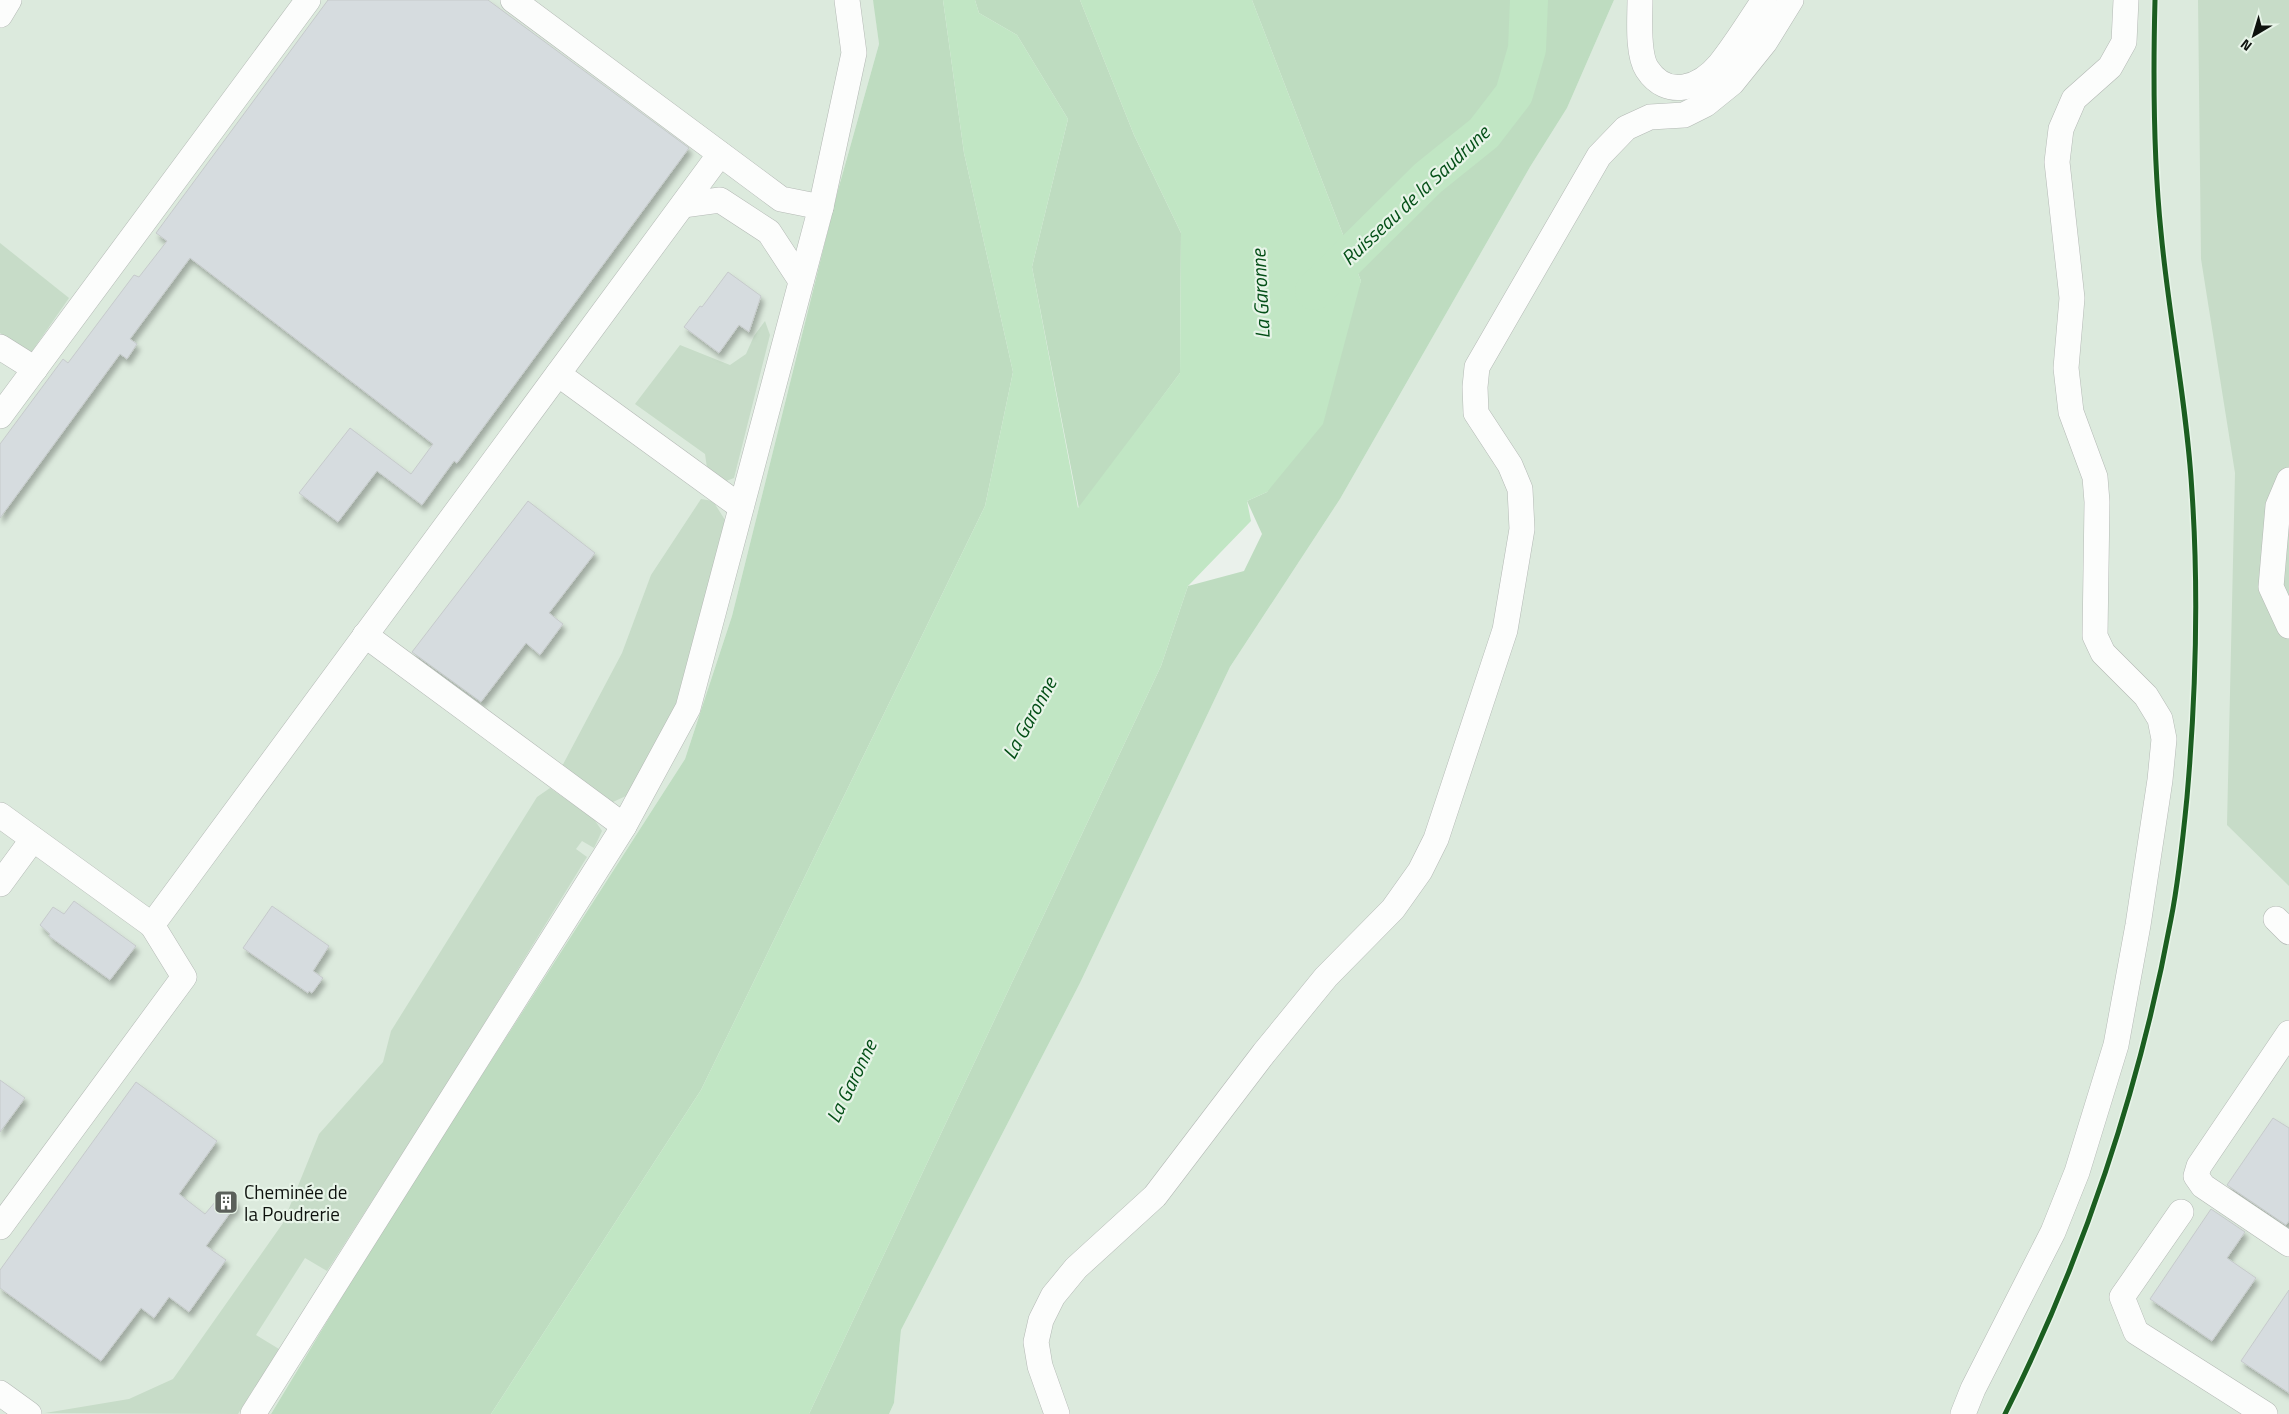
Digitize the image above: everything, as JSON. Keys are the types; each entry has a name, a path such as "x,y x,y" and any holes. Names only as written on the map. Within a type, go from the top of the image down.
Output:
{"lane":[{"path":"0,15 9,0"},
{"path":"0,416 308,0"},
{"path":"513,0 781,199 821,207"},
{"path":"253,1414 624,826 688,708 821,207 854,53 847,0"},
{"path":"1640,0 1641,45 1646,68 1662,84 1677,89 1696,84 1719,64 1764,0"},
{"path":"1058,1414 1040,1366 1036,1342 1041,1320 1053,1296 1076,1268 1155,1196 1264,1053 1326,977 1393,909 1420,871 1436,839 1505,630 1522,530 1520,489 1510,465 1476,413 1474,387 1477,367 1599,156 1626,128 1650,117 1684,114 1706,104 1726,88 1765,42 1792,0"},
{"path":"1963,1414 1973,1390 2053,1232 2077,1172 2116,1045 2138,924 2160,780 2164,739 2160,720 2146,696 2103,653 2095,636 2097,502 2095,477 2071,412 2066,368 2072,298 2057,162 2061,128 2074,99 2110,67 2124,42 2126,0"},
{"path":"152,925 720,154"},
{"path":"683,205 720,200 736,210 769,232 801,281"},
{"path":"0,347 34,369"},
{"path":"558,374 741,507"},
{"path":"2289,480 2278,506 2271,586 2289,626"},
{"path":"366,635 624,826"},
{"path":"0,815 152,925 184,977 0,1227"},
{"path":"0,884 33,839"},
{"path":"2289,1033 2199,1166 2196,1176 2203,1186 2289,1244"},
{"path":"2181,1212 2122,1297 2136,1332 2265,1414"},
{"path":"0,1393 29,1414"}],"shaded area":[{"path":"0,0 873,0 874,3 879,44 838,190 732,616 685,759 381,1232 271,1414 0,1414"},
{"path":"873,0 943,0 964,153 1013,372 985,506 701,1090 491,1414 271,1414 381,1232 685,759 732,616 838,190 879,44"},
{"path":"975,0 1080,0 1134,135 1181,233 1180,373 1079,509 1032,267 1068,119 1017,35 979,13"},
{"path":"1252,0 1614,0 1567,108 1530,167 1340,499 1230,667 1080,983 901,1330 894,1403 889,1414 809,1414 1161,666 1188,586 1244,571 1262,534 1247,501 1267,492 1361,281"},
{"path":"1614,0 2289,0 2289,1414 889,1414 894,1403 901,1330 1080,983 1230,667 1340,499 1530,167 1567,108"},
{"path":"2198,0 2289,0 2289,886 2227,825 2235,473 2201,259"},
{"path":"0,243 69,298 30,354 0,333"},
{"path":"765,321 770,335 734,478 721,483 708,475 705,454 635,404 680,345 730,365 746,354 754,336"},
{"path":"701,499 713,501 725,520 677,704 630,794 613,802 597,801 559,772 622,653 651,575"},
{"path":"550,788 594,819 602,831 594,848 582,841 576,849 587,857 442,1092 327,1271 305,1258 256,1335 279,1349 238,1414 45,1413 129,1399 173,1379 283,1223 319,1134 383,1062 391,1031 537,797"}],"water":[{"name":"La Garonne","path":"943,0 975,0 979,13 1017,35 1068,119 1032,267 1078,508 1180,373 1181,233 1134,135 1080,0 1252,0 1361,281 1323,424 1267,492 1247,501 1251,521 1188,586 1161,666 809,1414 491,1414 701,1090 985,506 1013,372 964,153"}],"building":[{"path":"328,0 488,0 689,148 457,463 454,461 422,505 377,471 338,522 299,493 350,428 411,474 433,444 190,258 130,339 137,344 127,359 120,354 0,518 0,444 63,359 68,363 134,275 139,277 167,241 156,233"},
{"path":"728,272 761,296 749,332 739,325 719,353 684,327 700,306 702,307"},
{"path":"528,501 595,553 549,613 563,624 540,655 526,643 481,702 412,652"},
{"path":"74,901 136,946 110,980 49,936 50,934 40,925 53,907 64,914"},
{"path":"272,906 329,946 313,971 323,978 312,993 309,991 308,993 243,948"},
{"path":"0,1080 25,1098 0,1132"},
{"path":"136,1082 217,1141 179,1194 205,1214 221,1195 228,1194 234,1198 237,1204 234,1211 230,1213 206,1246 226,1260 189,1312 169,1297 154,1318 141,1308 101,1361 0,1288 0,1270"},
{"path":"2273,1118 2289,1128 2289,1221 2286,1225 2227,1185"},
{"path":"2211,1209 2245,1232 2227,1258 2256,1278 2212,1341 2150,1299"},
{"path":"2289,1290 2289,1393 2241,1361"}],"waterway":[{"name":"Ruisseau de la Saudrune","path":"1314,291 1428,178 1484,133 1514,94 1527,49 1529,0"}],"cycle path":[{"path":"2005,1414 2059,1296 2083,1235 2125,1110 2158,983 2174,904 2184,828 2194,682 2196,607 2194,530 2190,459 2164,265 2158,203 2154,116 2155,0"}],"place":[{"name":"Cheminée de la Poudrerie","path":"226,1202"}]}
